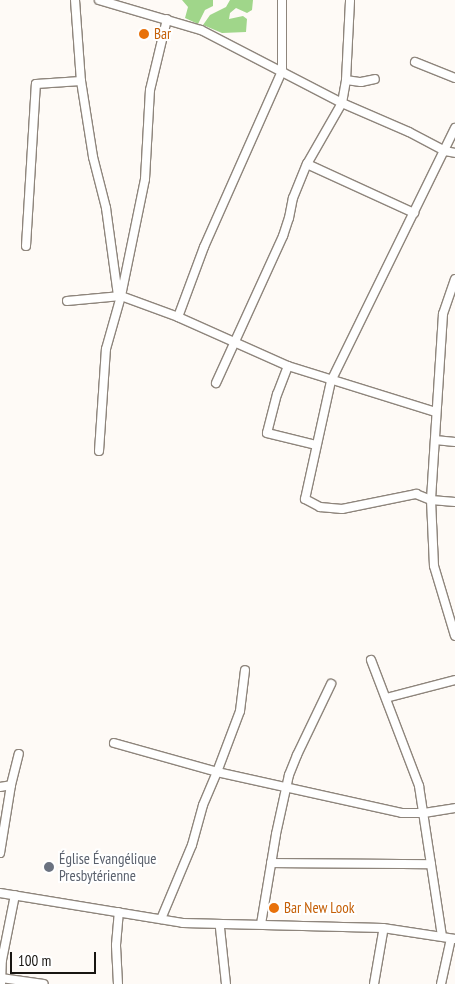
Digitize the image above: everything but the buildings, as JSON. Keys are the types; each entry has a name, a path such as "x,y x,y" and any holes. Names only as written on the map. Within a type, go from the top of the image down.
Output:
{"street":[{"path":"74,0 81,81 94,156 106,208 120,296"},
{"path":"99,0 128,4 201,30 342,103 409,132 455,155"},
{"path":"178,317 204,246 282,71 282,0"},
{"path":"216,383 282,236 289,218 293,198 307,164 342,103 346,80 350,0"},
{"path":"99,451 106,348 120,296 145,179 150,90 168,19"},
{"path":"415,62 455,78"},
{"path":"346,80 361,82 375,79"},
{"path":"26,246 36,84 81,81"},
{"path":"455,128 446,151 387,264 330,381 305,499 320,507 342,509 416,494 431,500 455,502"},
{"path":"307,164 414,212"},
{"path":"455,279 443,314 441,371 436,412 431,500 434,566 455,636"},
{"path":"68,301 120,296 178,317 288,366 330,381 436,412"},
{"path":"288,366 277,394 267,433 316,445"},
{"path":"435,440 455,442"},
{"path":"370,660 419,786 442,936"},
{"path":"161,919 192,845 204,805 240,711 245,670"},
{"path":"386,698 455,680"},
{"path":"261,924 286,787 297,754 331,684"},
{"path":"114,743 217,772 402,813 424,813 455,808"},
{"path":"0,853 11,785 19,754"},
{"path":"0,787 11,785"},
{"path":"271,863 431,864"},
{"path":"0,893 220,928 383,932 453,942"},
{"path":"15,895 2,960 1,981 44,984"},
{"path":"118,984 116,945 119,912"},
{"path":"183,923 383,928 442,936 453,942"},
{"path":"220,928 226,984"},
{"path":"374,984 383,932"},
{"path":"441,984 453,942"}],"green space":[{"path":"182,0 213,0 213,6 205,10 198,24 185,18 188,7"},
{"path":"230,0 253,0 252,10 247,13 236,8 230,13 229,19 243,16 247,19 246,32 222,33 203,25 210,15 226,7"}],"place":[{"name":"Bar","path":"144,34"},
{"name":"Église Évangélique Presbytérienne","path":"49,867"},
{"name":"Bar New Look","path":"274,908"}]}
